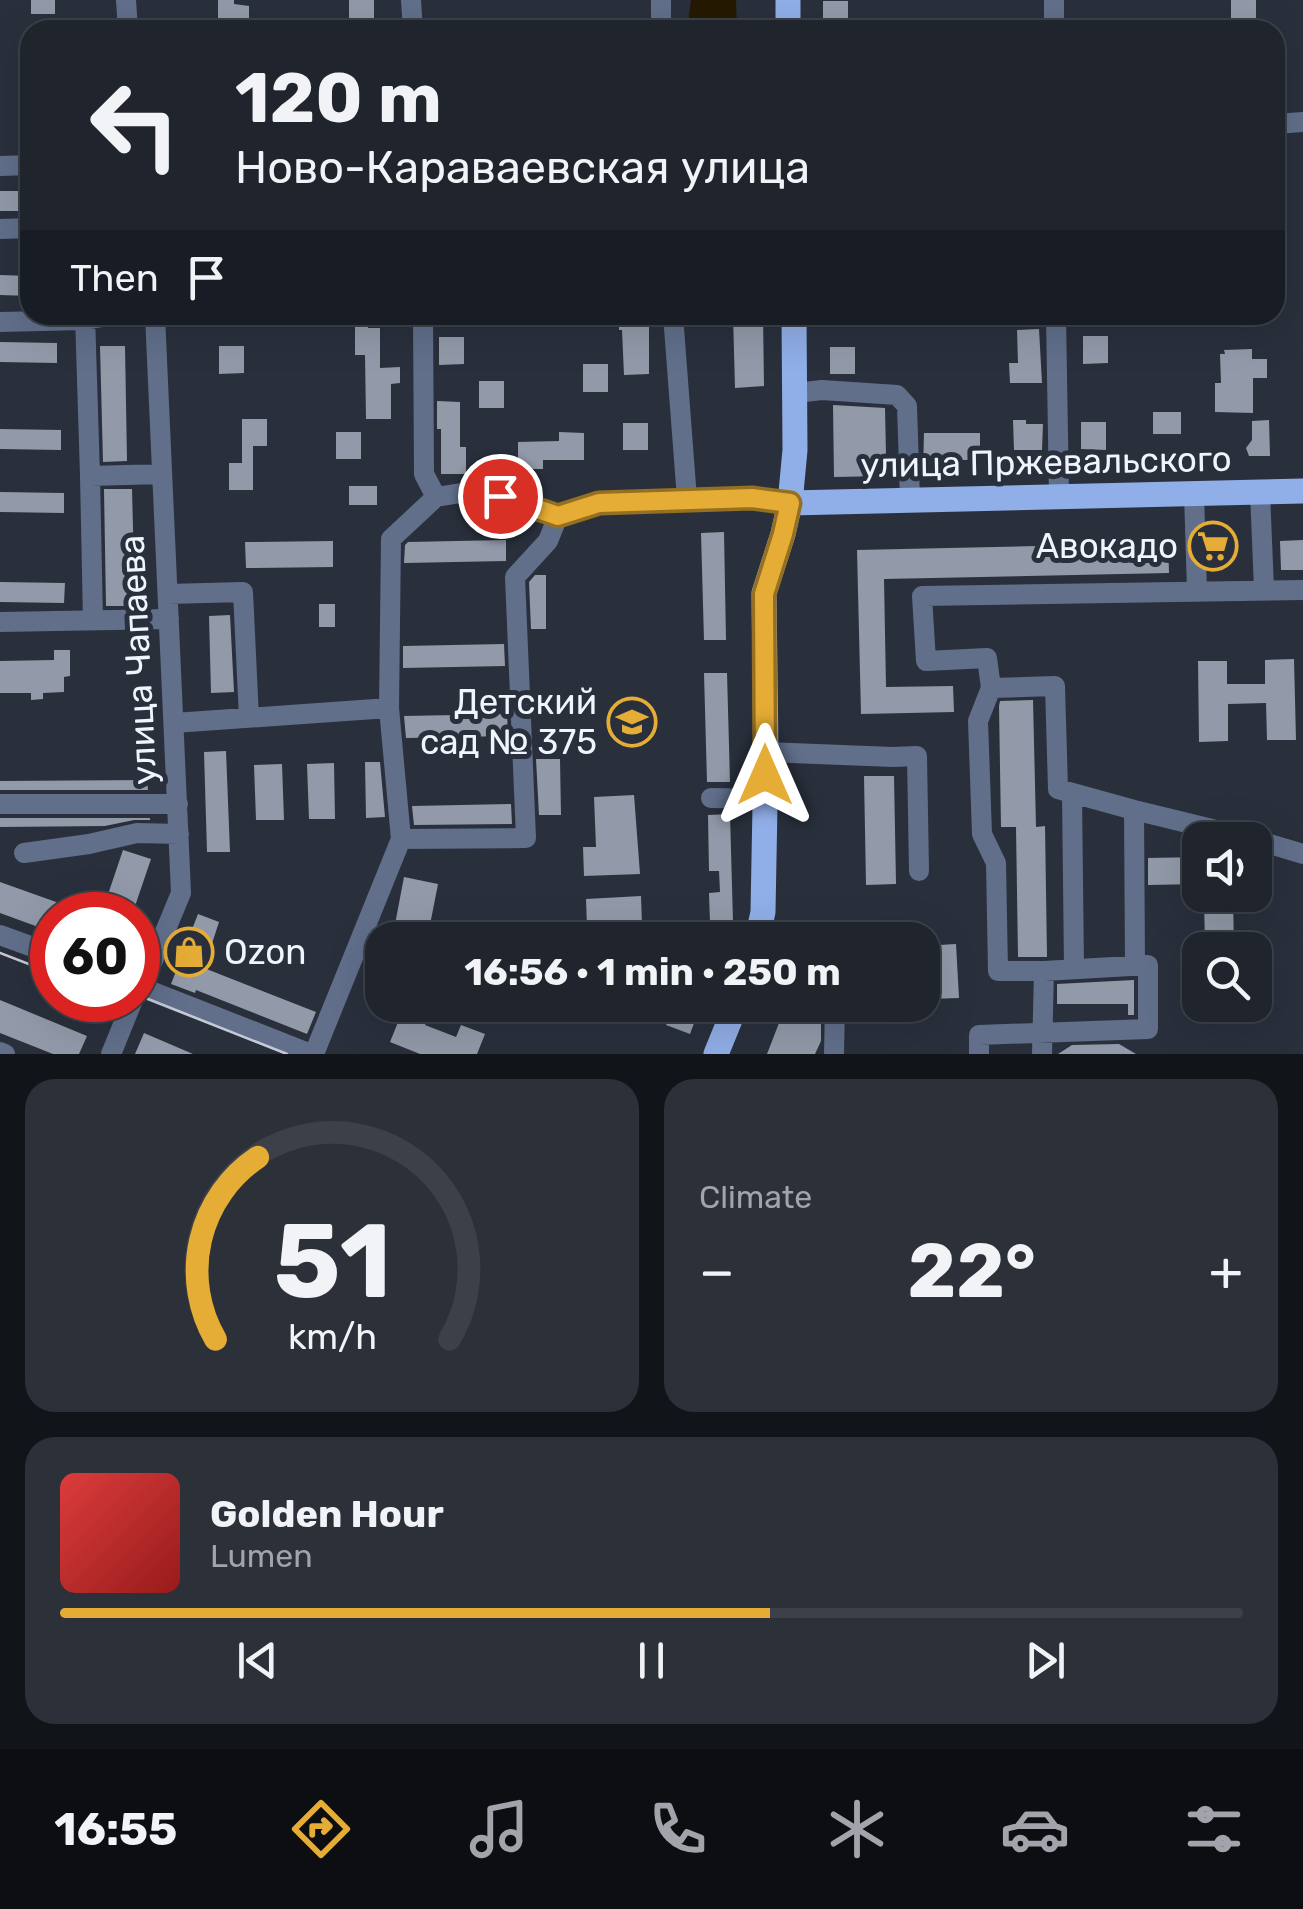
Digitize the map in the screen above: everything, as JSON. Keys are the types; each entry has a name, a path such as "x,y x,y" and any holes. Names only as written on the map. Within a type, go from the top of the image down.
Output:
{"main road":[{"path":"761,922 766,752 764,594 790,503 796,450 794,325"},
{"name":"улица Пржевальского","path":"790,503 1303,492"},
{"path":"716,1054 729,1022"}],"street":[{"path":"85,325 92,620"},
{"name":"улица Чапаева","path":"155,325 182,893 160,942"},
{"path":"423,325 424,474 436,497"},
{"path":"674,325 687,499"},
{"path":"1056,325 1059,497"},
{"path":"796,393 822,390 896,395 907,406 910,500"},
{"path":"90,476 162,474"},
{"path":"1260,492 1264,590"},
{"path":"160,1000 313,1054 401,839 389,708 391,539 436,497 461,493 500,496 558,516 599,503 752,498 790,503"},
{"path":"1194,494 1197,590"},
{"path":"401,839 526,838 516,578 548,541 558,516"},
{"path":"979,1054 979,1035 1042,1044 1148,1030 1148,965 998,971 996,864 982,834 978,721 990,688 987,658 926,661 922,596 1303,590"},
{"path":"168,594 244,592 249,718"},
{"path":"0,622 169,619"},
{"path":"990,688 1055,686 1058,789 1303,854"},
{"path":"174,723 389,708"},
{"path":"766,752 917,756 919,871"},
{"path":"1072,793 1074,969"},
{"path":"711,798 765,799"},
{"path":"0,804 178,804"},
{"path":"1134,810 1135,966"},
{"path":"24,853 137,833 179,834"},
{"path":"0,935 30,946"},
{"path":"1042,1044 1044,971"},
{"name":"улица Чапаева","path":"111,1054 125,1022"},
{"path":"834,1054 835,1022"}],"shaded area":[{"path":"691,0 736,0 737,20 690,20"}],"building":[{"path":"31,0 55,0 55,14 31,14"},
{"path":"218,0 234,0 234,4 249,6 249,19 218,20"},
{"path":"349,0 374,0 374,20 349,20"},
{"path":"1231,0 1256,0 1256,20 1231,20"},
{"path":"823,1 848,1 848,20 823,20"},
{"path":"0,191 20,191 20,211 0,211"},
{"path":"0,275 20,276 20,296 0,295"},
{"path":"355,325 380,328 380,368 400,367 400,383 391,384 391,419 366,419 365,355 355,355"},
{"path":"619,325 649,325 649,374 624,375"},
{"path":"733,325 763,325 764,386 735,388"},
{"path":"1039,329 1042,383 1010,383 1009,363 1018,363 1017,330"},
{"path":"1083,336 1108,336 1108,363 1083,364"},
{"path":"439,337 464,337 464,364 439,365"},
{"path":"0,342 57,343 57,363 0,362"},
{"path":"100,346 125,346 127,461 103,462"},
{"path":"219,346 244,346 244,373 219,374"},
{"path":"830,347 855,347 855,374 830,374"},
{"path":"1252,349 1252,359 1267,359 1267,378 1253,378 1253,413 1215,412 1215,383 1221,383 1220,354 1225,354 1224,350"},
{"path":"583,364 608,364 608,392 583,392"},
{"path":"479,381 504,381 504,408 479,408"},
{"path":"437,401 460,402 460,447 466,447 466,474 441,474"},
{"path":"833,405 885,408 886,456 895,455 895,472 886,476 834,477"},
{"path":"1153,412 1181,412 1181,434 1153,434"},
{"path":"242,419 267,419 267,446 253,446 253,490 229,490 229,463 242,463"},
{"path":"1013,420 1043,424 1042,450 1014,450"},
{"path":"1269,420 1270,456 1249,456 1246,448 1252,440 1252,421"},
{"path":"1081,422 1106,422 1106,450 1081,449"},
{"path":"623,423 648,423 648,450 623,450"},
{"path":"0,429 61,430 61,450 0,449"},
{"path":"336,432 361,432 361,459 336,459"},
{"path":"559,432 584,433 584,460 543,460 543,469 518,469 518,442 559,441"},
{"path":"924,433 980,433 980,460 937,460 937,470 923,471"},
{"path":"349,486 377,486 377,505 349,505"},
{"path":"104,489 132,489 135,606 106,606"},
{"path":"0,492 64,493 64,513 0,512"},
{"path":"724,532 726,640 704,640 701,533"},
{"path":"506,540 506,561 404,563 408,542"},
{"path":"1303,540 1303,570 1281,570 1280,541"},
{"path":"333,541 333,567 246,568 245,542"},
{"path":"1168,543 1169,573 884,579 886,687 953,686 954,712 861,714 857,550"},
{"path":"535,575 546,575 546,629 531,629 529,582"},
{"path":"0,582 65,583 64,603 0,602"},
{"path":"319,604 335,604 335,627 319,627"},
{"path":"230,615 234,692 211,693 209,616"},
{"path":"504,644 505,666 403,668 403,646"},
{"path":"54,650 70,650 70,676 64,677 64,692 43,693 43,699 31,700 31,693 0,693 0,661 54,660"},
{"path":"1294,659 1296,740 1267,740 1266,703 1228,704 1228,741 1199,742 1198,661 1227,661 1227,684 1265,684 1265,660"},
{"path":"704,673 727,673 730,782 707,782"},
{"path":"1033,700 1036,827 1045,826 1047,957 1018,957 1016,827 1001,827 999,706 1000,701"},
{"path":"507,714 508,736 406,738 404,716"},
{"path":"226,751 230,852 207,852 204,752"},
{"path":"536,759 560,759 561,815 539,815"},
{"path":"365,762 380,762 385,817 366,818"},
{"path":"334,763 335,819 309,819 307,764"},
{"path":"282,764 284,820 256,820 254,765"},
{"path":"864,776 894,776 896,884 866,885"},
{"path":"147,780 148,790 0,790 0,781"},
{"path":"634,795 640,874 584,876 583,847 596,847 594,797"},
{"path":"511,804 512,824 414,825 412,806"},
{"path":"730,814 733,922 710,922 709,893 720,892 719,871 709,871 708,815"},
{"path":"0,818 150,820 105,826 0,827"},
{"path":"123,850 151,859 140,892 109,892"},
{"path":"1182,857 1182,884 1148,885 1148,858"},
{"path":"404,877 438,884 431,922 395,922"},
{"path":"0,882 30,893 30,924 0,913"},
{"path":"641,896 642,922 587,922 586,899"},
{"path":"1204,912 1233,912 1234,932 1205,932"},
{"path":"198,914 219,922 204,968 316,1012 307,1034 171,984"},
{"path":"956,944 959,998 940,999 940,945"},
{"path":"1134,980 1134,1015 1128,1015 1128,1004 1057,1004 1057,984"},
{"path":"0,1000 30,1012 30,1022 53,1022 87,1036 79,1054 53,1054 0,1033"},
{"path":"398,1022 426,1022 425,1025 456,1037 461,1025 485,1034 477,1054 420,1054 390,1042"},
{"path":"667,1022 695,1022 690,1034 666,1025"},
{"path":"779,1022 821,1022 821,1041 815,1054 767,1054"},
{"path":"144,1033 193,1054 135,1054"},
{"path":"1119,1044 1136,1054 1058,1054 1072,1045"}],"tram line":[{"path":"0,953 30,965"},
{"path":"160,1004 287,1054"}],"place":[{"name":"Авокадо","path":"1213,546"},
{"name":"Детский сад № 375","path":"632,722"},
{"name":"Ozon","path":"189,952"}],"route":[{"path":"500,496 558,516 599,503 752,498 790,503 764,594 765,775"}]}
